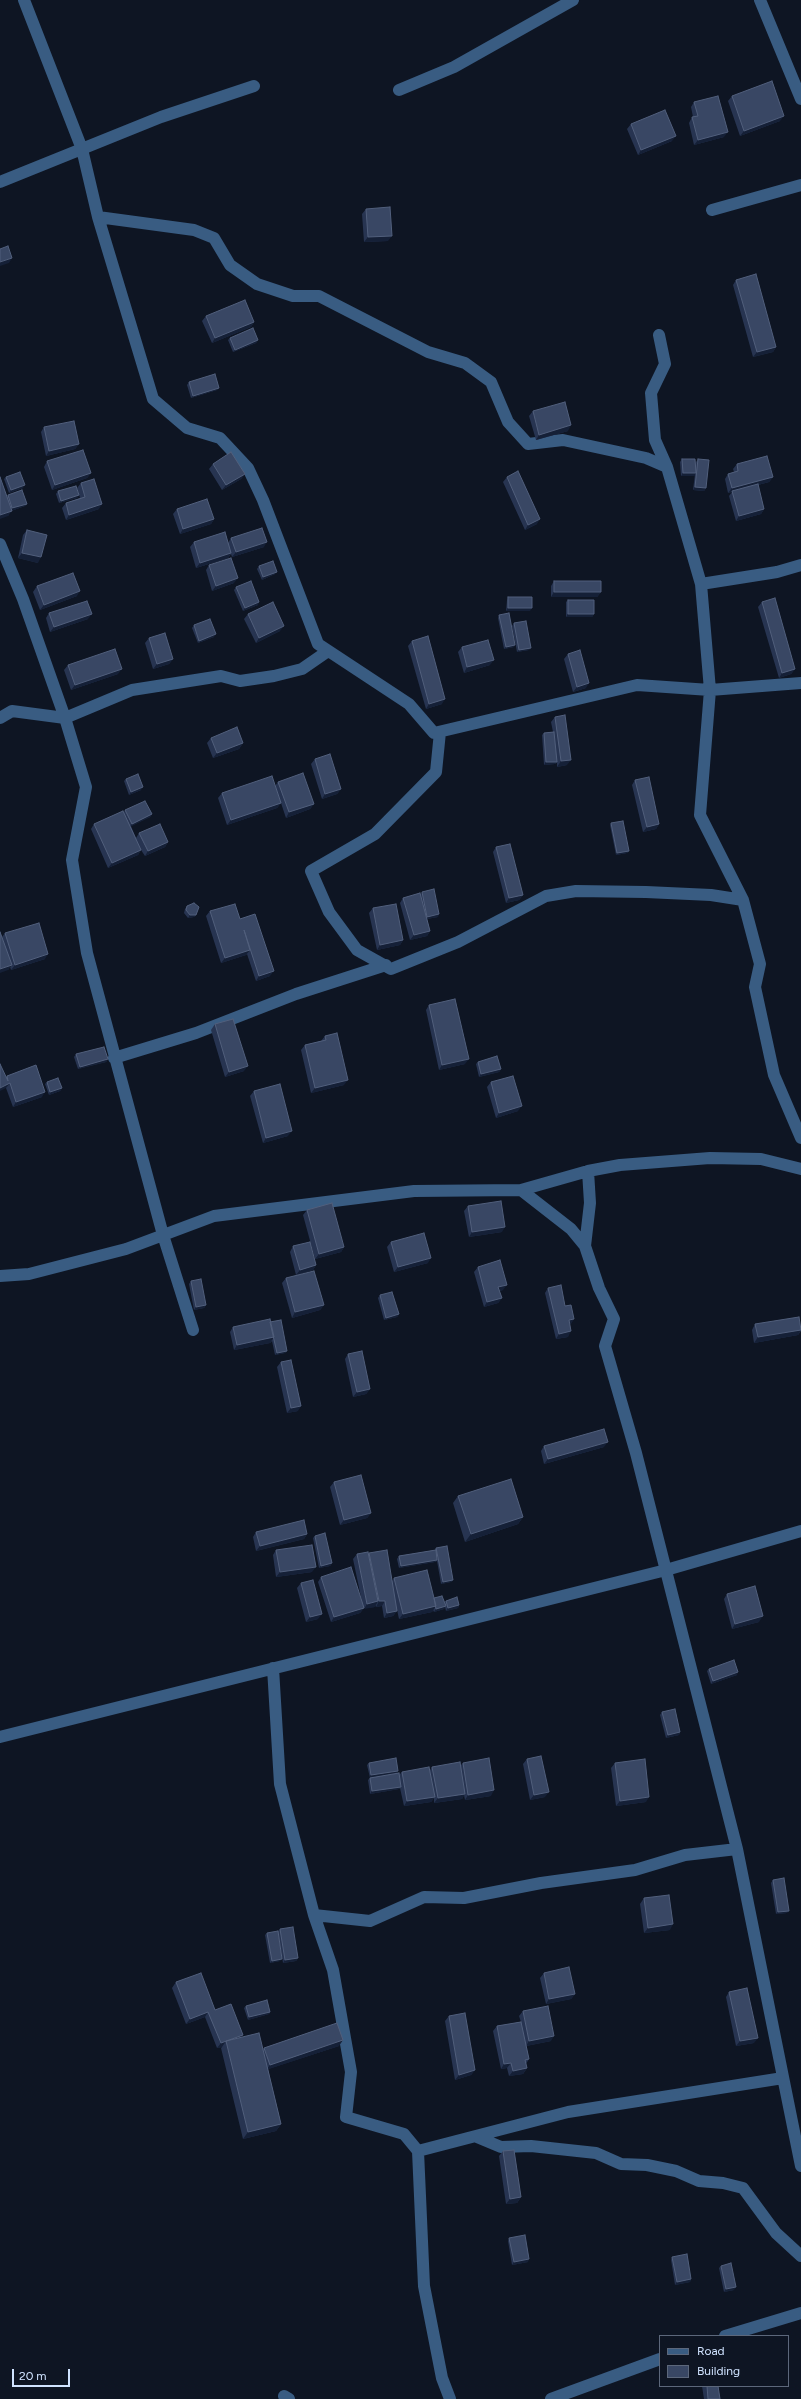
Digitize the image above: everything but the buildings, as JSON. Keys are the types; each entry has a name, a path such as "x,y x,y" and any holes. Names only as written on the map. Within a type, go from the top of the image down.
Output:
{"street":[{"path":"24,0 82,149 98,217 153,399 187,428 220,438 248,468 263,500 318,644 409,704 434,733 637,685 710,690 801,683"},
{"path":"400,90 454,67 573,0"},
{"path":"760,0 801,100"},
{"path":"0,182 161,117 254,86"},
{"path":"712,210 801,185"},
{"path":"98,217 194,230 214,238 230,266 257,284 293,296 319,296 428,352 465,363 491,382 508,422 528,444 563,440 646,458 667,467"},
{"path":"659,335 665,364 651,393 655,440 667,467 701,584 710,690 700,814 743,900 760,964 755,986 774,1075 801,1138"},
{"path":"0,544 23,599 65,718 86,787 72,860 87,953 114,1058 163,1235 193,1330"},
{"path":"701,584 776,572 801,565"},
{"path":"0,718 12,711 65,718 132,690 221,676 240,681 274,676 302,669 328,651"},
{"path":"440,732 436,772 375,834 311,871 329,912 358,950 391,969 458,942 546,896 576,891 630,892 711,895 743,900"},
{"path":"114,1058 196,1032 296,994 386,965"},
{"path":"0,1276 29,1274 126,1249 222,1215 414,1191 521,1190 588,1171 620,1165 710,1158 761,1159 801,1169"},
{"path":"585,1246 590,1203 588,1171"},
{"path":"521,1190 571,1229 585,1246 599,1288 614,1319 605,1346 636,1453 737,1849 801,2166"},
{"path":"0,1737 666,1570 801,1531"},
{"path":"274,1668 280,1784 314,1914 333,1970 351,2072 346,2117 404,2134 418,2151 424,2286 442,2378 450,2399"},
{"path":"314,1914 370,1921 424,1897 464,1898 541,1883 635,1870 685,1855 737,1849"},
{"path":"418,2151 568,2112 783,2078"},
{"path":"477,2136 501,2147 531,2146 596,2153 621,2164 647,2165 676,2171 699,2181 723,2183 743,2188 776,2233 801,2256"},
{"path":"728,2335 801,2313"},
{"path":"551,2399 659,2359"}]}
